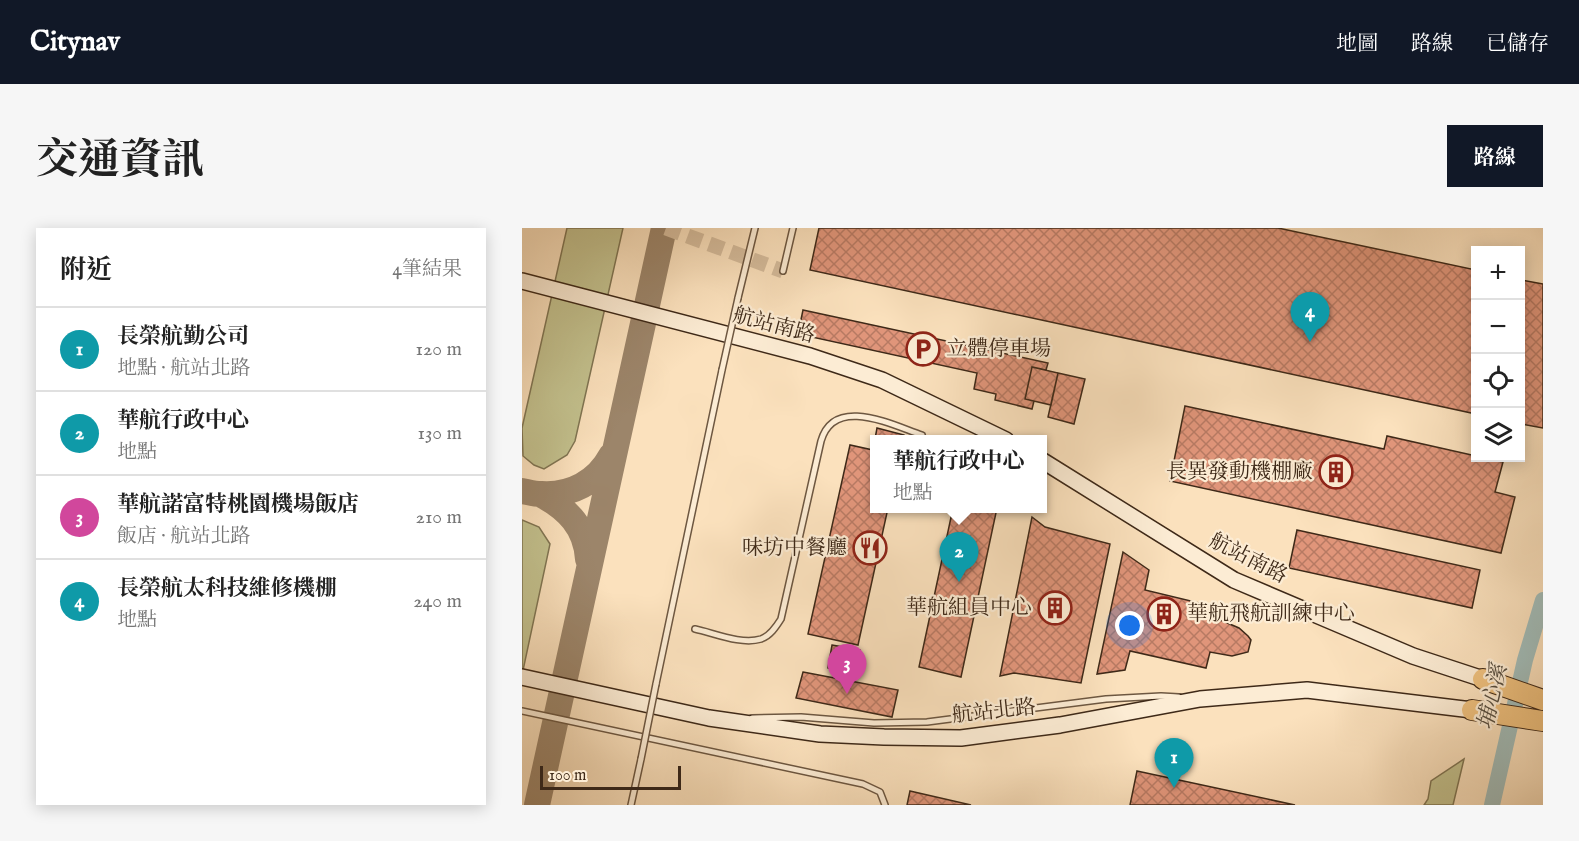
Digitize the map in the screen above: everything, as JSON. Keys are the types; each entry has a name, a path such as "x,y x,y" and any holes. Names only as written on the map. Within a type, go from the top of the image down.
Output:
{"highway":[{"path":"1483,679 1543,700"},
{"path":"1472,710 1543,721"}],"street":[{"name":"航站南路","path":"522,281 810,356 882,380 996,435"},
{"name":"航站南路","path":"1047,463 1234,580 1413,656 1483,679"},
{"name":"航站北路","path":"522,677 709,718 820,734 961,738 1060,725 1200,699 1307,690 1472,710"}],"lane":[{"path":"631,805 722,370 755,228"},
{"path":"783,271 793,228"},
{"path":"695,629 741,640 763,639 773,631 781,619 821,441 827,427 847,415 859,416 922,435"},
{"path":"522,711 863,784 880,792 885,805"}],"shaded area":[{"path":"567,228 623,228 575,441 567,455 544,469 534,465 523,456 522,428"},
{"path":"522,520 539,527 550,544 522,675"},
{"path":"1464,759 1453,805 1424,805 1428,799 1431,781"}],"building":[{"path":"819,228 1278,228 1471,269 1471,413 810,270"},
{"path":"1525,281 1543,284 1543,428 1525,425"},
{"name":"立體停車場","path":"803,310 1048,363 1046,370 1032,367 1025,399 1034,401 1032,409 995,400 996,394 974,389 977,373 798,334"},
{"path":"1032,367 1058,373 1051,405 1025,399"},
{"path":"1058,373 1085,379 1074,424 1048,417"},
{"name":"長異發動機棚廠","path":"1185,406 1384,449 1387,436 1471,455 1471,462 1503,462 1495,492 1515,497 1501,553 1170,481"},
{"path":"877,428 904,435 876,435"},
{"path":"850,445 870,449 870,513 887,513 858,645 808,634"},
{"path":"952,513 996,513 961,677 919,667"},
{"name":"華航組員中心","path":"1032,517 1045,527 1110,544 1081,683 1014,673 1000,676"},
{"path":"1297,530 1480,570 1472,608 1289,568"},
{"name":"華航飛航訓練中心","path":"1123,552 1149,570 1145,590 1220,608 1218,619 1239,628 1251,640 1248,652 1232,656 1210,652 1206,668 1130,651 1125,670 1097,674"},
{"path":"832,645 860,650 855,674 828,668"},
{"path":"803,672 898,690 892,717 796,698"},
{"path":"1137,771 1295,805 1130,805"},
{"path":"910,791 971,805 907,805"}],"waterway":[{"name":"埔心溪","path":"1492,805 1525,660 1543,600"}],"taxiway":[{"path":"537,805 664,228"},
{"path":"522,491 552,494 573,490 591,480 611,456"},
{"path":"540,494 567,512 579,528 588,559"}],"tunnel":[{"path":"666,228 783,271"}],"place":[{"name":"長榮航太科技維修機棚","path":"1310,342"},
{"name":"立體停車場","path":"923,349"},
{"name":"長異發動機棚廠","path":"1336,472"},
{"name":"味坊中餐廳","path":"870,548"},
{"name":"華航行政中心","path":"959,582"},
{"name":"華航組員中心","path":"1055,608"},
{"name":"華航飛航訓練中心","path":"1164,614"},
{"name":"華航諾富特桃園機場飯店","path":"847,694"},
{"name":"長榮航勤公司","path":"1174,788"}]}
